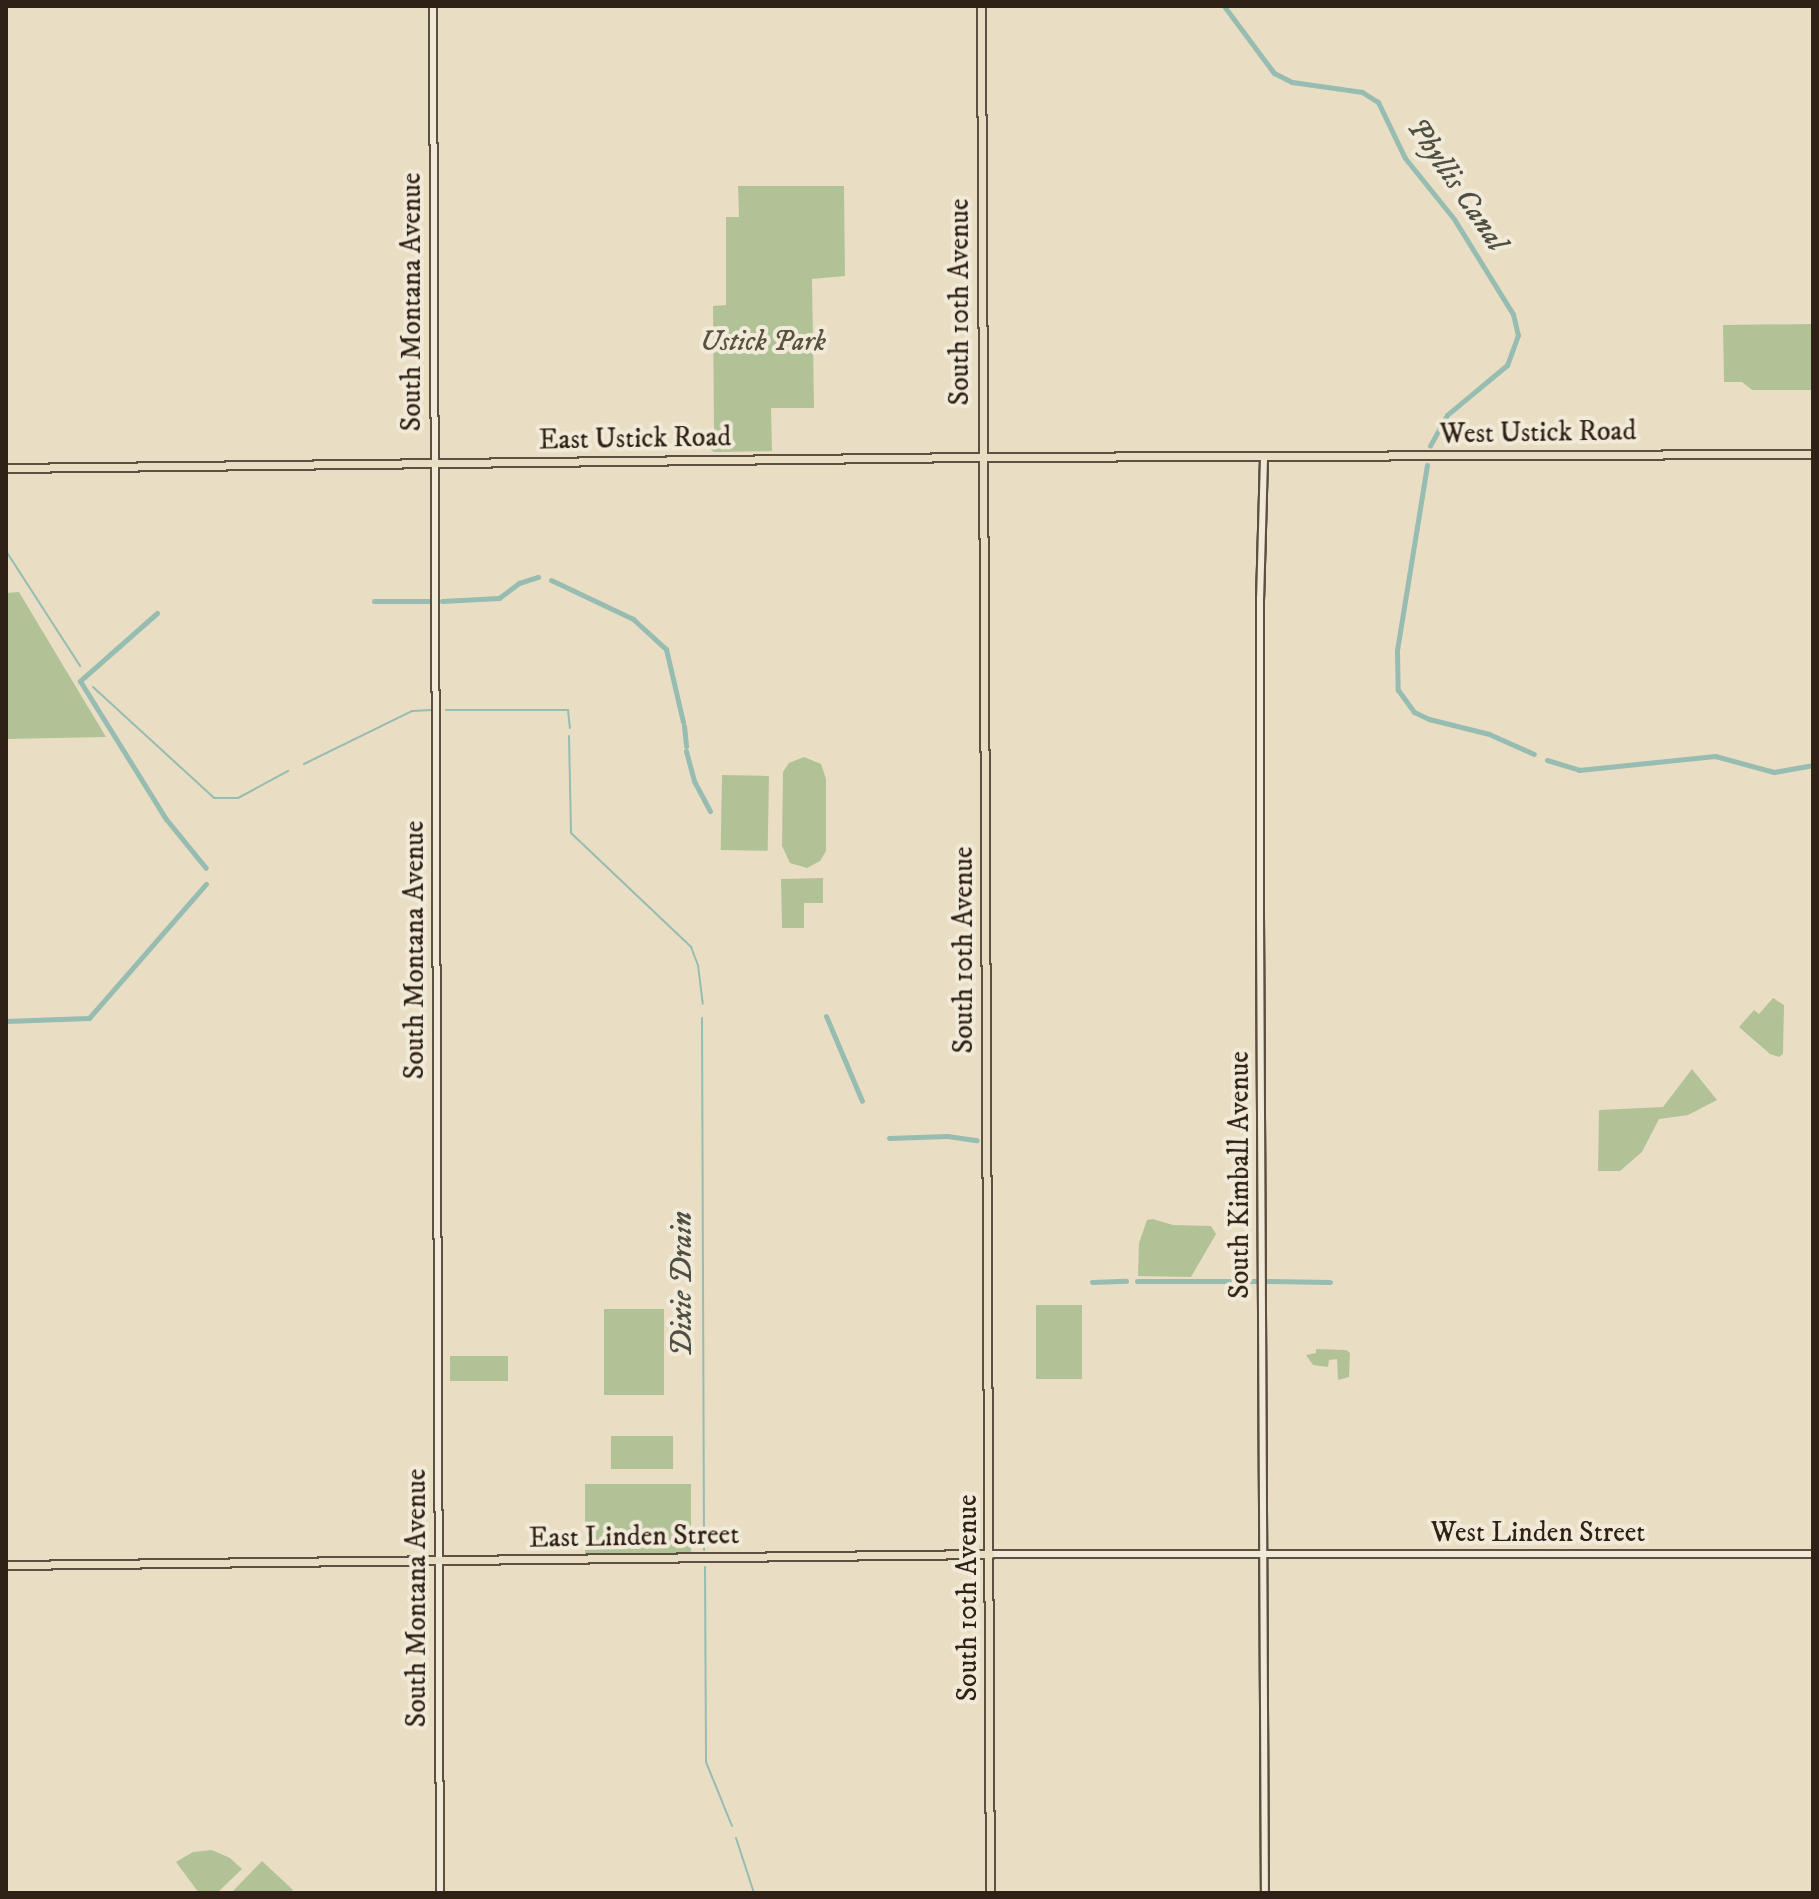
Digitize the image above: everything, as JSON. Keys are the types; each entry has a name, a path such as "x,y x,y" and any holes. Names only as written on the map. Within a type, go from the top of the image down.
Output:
{"main road":[{"name":"South 10th Avenue","path":"981,6 990,1893"},
{"name":"West Ustick Road","path":"1264,458 1813,454"},
{"name":"East Ustick Road","path":"6,468 983,457 1264,458"},
{"name":"East Linden Street","path":"6,1565 990,1554"}],"street":[{"name":"South Montana Avenue","path":"433,6 440,1893"},
{"name":"South Kimball Avenue","path":"1264,458 1260,598 1265,1893"},
{"name":"East Linden Street","path":"990,1554 1263,1555"},
{"name":"West Linden Street","path":"1263,1555 1813,1554"}],"green space":[{"name":"Ustick Park","path":"738,186 844,186 845,276 812,279 814,408 771,408 772,451 714,452 710,449 710,432 714,431 713,306 726,305 726,217 739,217"},
{"path":"1813,324 1811,390 1752,390 1742,382 1724,382 1723,325"},
{"path":"19,592 106,737 6,739 6,593"},
{"path":"804,757 821,764 826,779 826,851 820,861 807,868 790,863 782,846 783,772 789,763"},
{"path":"722,775 769,776 768,851 721,850"},
{"path":"823,878 823,903 804,903 804,928 782,928 781,879"},
{"path":"1773,998 1784,1005 1783,1054 1779,1057 1770,1054 1739,1027 1754,1010 1759,1014"},
{"path":"1692,1069 1717,1100 1688,1115 1659,1119 1642,1152 1620,1171 1598,1171 1599,1110 1663,1107"},
{"path":"1147,1220 1173,1225 1211,1226 1216,1234 1191,1277 1138,1276 1139,1243"},
{"path":"1036,1305 1082,1305 1082,1379 1036,1379"},
{"path":"604,1309 664,1309 664,1395 604,1395"},
{"path":"1316,1349 1346,1350 1350,1353 1349,1377 1338,1380 1337,1359 1329,1360 1328,1367 1313,1365 1306,1355 1316,1353"},
{"path":"450,1356 508,1356 508,1381 450,1381"},
{"path":"611,1436 673,1436 673,1469 611,1469"},
{"path":"585,1484 691,1484 691,1554 585,1554"},
{"path":"212,1850 230,1858 242,1869 217,1893 199,1893 176,1862 193,1852"},
{"path":"262,1861 293,1890 290,1893 231,1893"}],"waterway":[{"name":"Phyllis Canal","path":"1224,6 1274,73 1292,82 1362,92 1378,102 1405,158 1454,219 1513,314 1518,335 1507,365 1447,415 1430,446"},
{"name":"Phyllis Canal","path":"1427,465 1397,651 1398,690 1414,712 1429,719 1489,734 1534,754"},
{"name":"Dixie Drain","path":"6,551 80,666"},
{"path":"442,601 499,598 519,583 538,577"},
{"path":"551,580 633,619 666,649 683,722"},
{"path":"374,601 430,601"},
{"path":"157,613 80,681 166,819 206,868"},
{"name":"Dixie Drain","path":"93,687 214,798 238,798 288,771"},
{"name":"Dixie Drain","path":"304,764 412,711 432,710"},
{"name":"Dixie Drain","path":"446,710 568,710 570,728"},
{"path":"684,726 686,746"},
{"name":"Dixie Drain","path":"569,736 571,833 691,947 698,965 703,1004"},
{"path":"686,751 694,781 710,811"},
{"name":"Phyllis Canal","path":"1547,760 1579,770 1715,756 1774,772 1813,765"},
{"path":"6,1021 89,1018 206,884"},
{"path":"826,1016 862,1101"},
{"name":"Dixie Drain","path":"702,1018 704,1550"},
{"path":"889,1138 947,1136 977,1140"},
{"path":"1092,1282 1126,1281"},
{"path":"1137,1281 1257,1281"},
{"path":"1266,1281 1330,1282"},
{"name":"Dixie Drain","path":"705,1567 706,1762 732,1826"},
{"name":"Dixie Drain","path":"736,1838 754,1893"}]}
